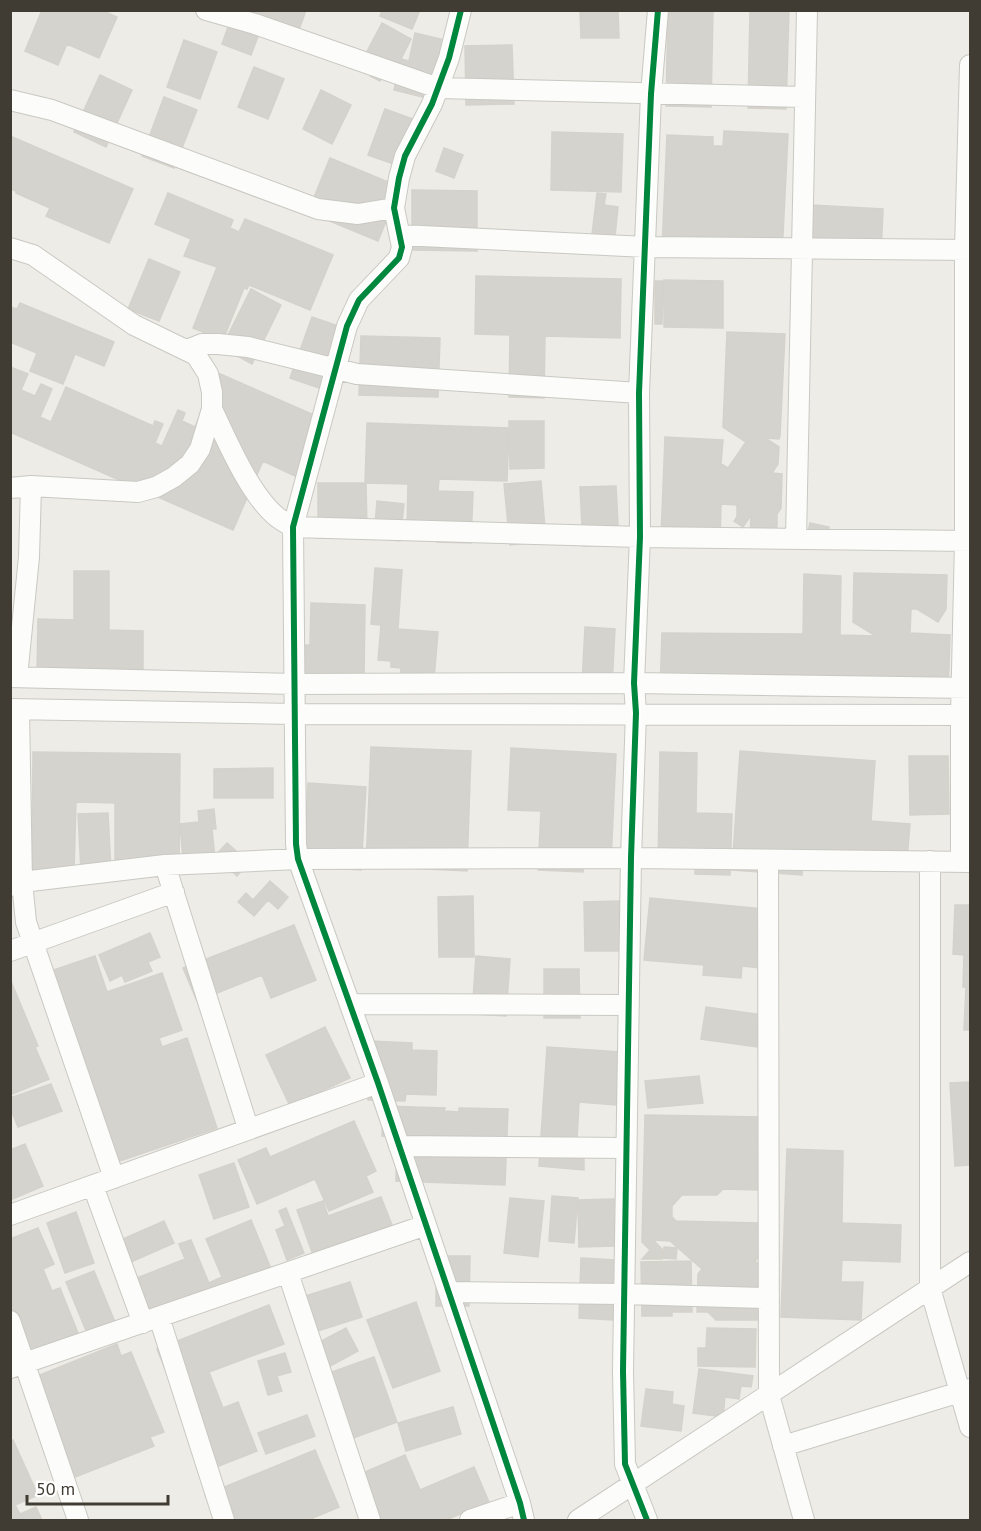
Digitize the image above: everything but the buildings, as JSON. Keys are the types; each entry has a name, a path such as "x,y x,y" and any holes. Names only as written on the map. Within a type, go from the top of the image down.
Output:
{"street":[{"path":"206,10 255,24 438,88 804,97"},
{"path":"461,10 449,58 438,88 405,156 399,178 394,208 401,235 402,248 399,258 358,300 347,326 293,527 294,714 298,859 378,1083 522,1512 470,1521"},
{"path":"647,1521 632,1485 623,1450 624,1294 631,858 636,713 634,683 640,537 639,393 651,94 658,10"},
{"path":"796,539 807,10"},
{"path":"16,884 165,865 298,859 631,858 966,862 970,65"},
{"path":"10,100 52,110 318,209 358,214 394,208"},
{"path":"401,235 646,247 968,250"},
{"path":"10,248 33,255 49,264 134,325 196,355 208,374 212,392 212,409 200,449 190,464 174,477 156,487 138,492 31,486 10,488"},
{"path":"187,350 202,344 218,344 248,347 357,374 639,393"},
{"path":"212,409 231,452 247,479 277,517 293,527 640,537 968,541"},
{"path":"31,486 29,557 14,677 294,684 634,683 966,688"},
{"path":"114,1178 26,922 16,884 15,709 294,714 966,715"},
{"path":"768,860 769,1395 804,1521"},
{"path":"930,861 930,1288 965,1390 970,1427"},
{"path":"165,865 248,1128"},
{"path":"10,951 174,892"},
{"path":"350,1004 629,1005"},
{"path":"10,1215 378,1083"},
{"path":"399,1146 626,1148"},
{"path":"93,1186 151,1320 224,1521"},
{"path":"17,1366 426,1225"},
{"path":"578,1521 970,1262"},
{"path":"288,1273 370,1521"},
{"path":"448,1292 768,1298"},
{"path":"10,1321 17,1366 78,1521"},
{"path":"783,1446 965,1390"}],"cycle path":[{"path":"461,10 449,58 432,104 405,156 399,178 394,208 402,247 399,258 359,300 347,326 293,527 296,844 298,859 378,1083 524,1520"},
{"path":"647,1520 625,1464 623,1371 631,858 636,713 634,683 640,537 639,393 651,94 658,10"}]}
